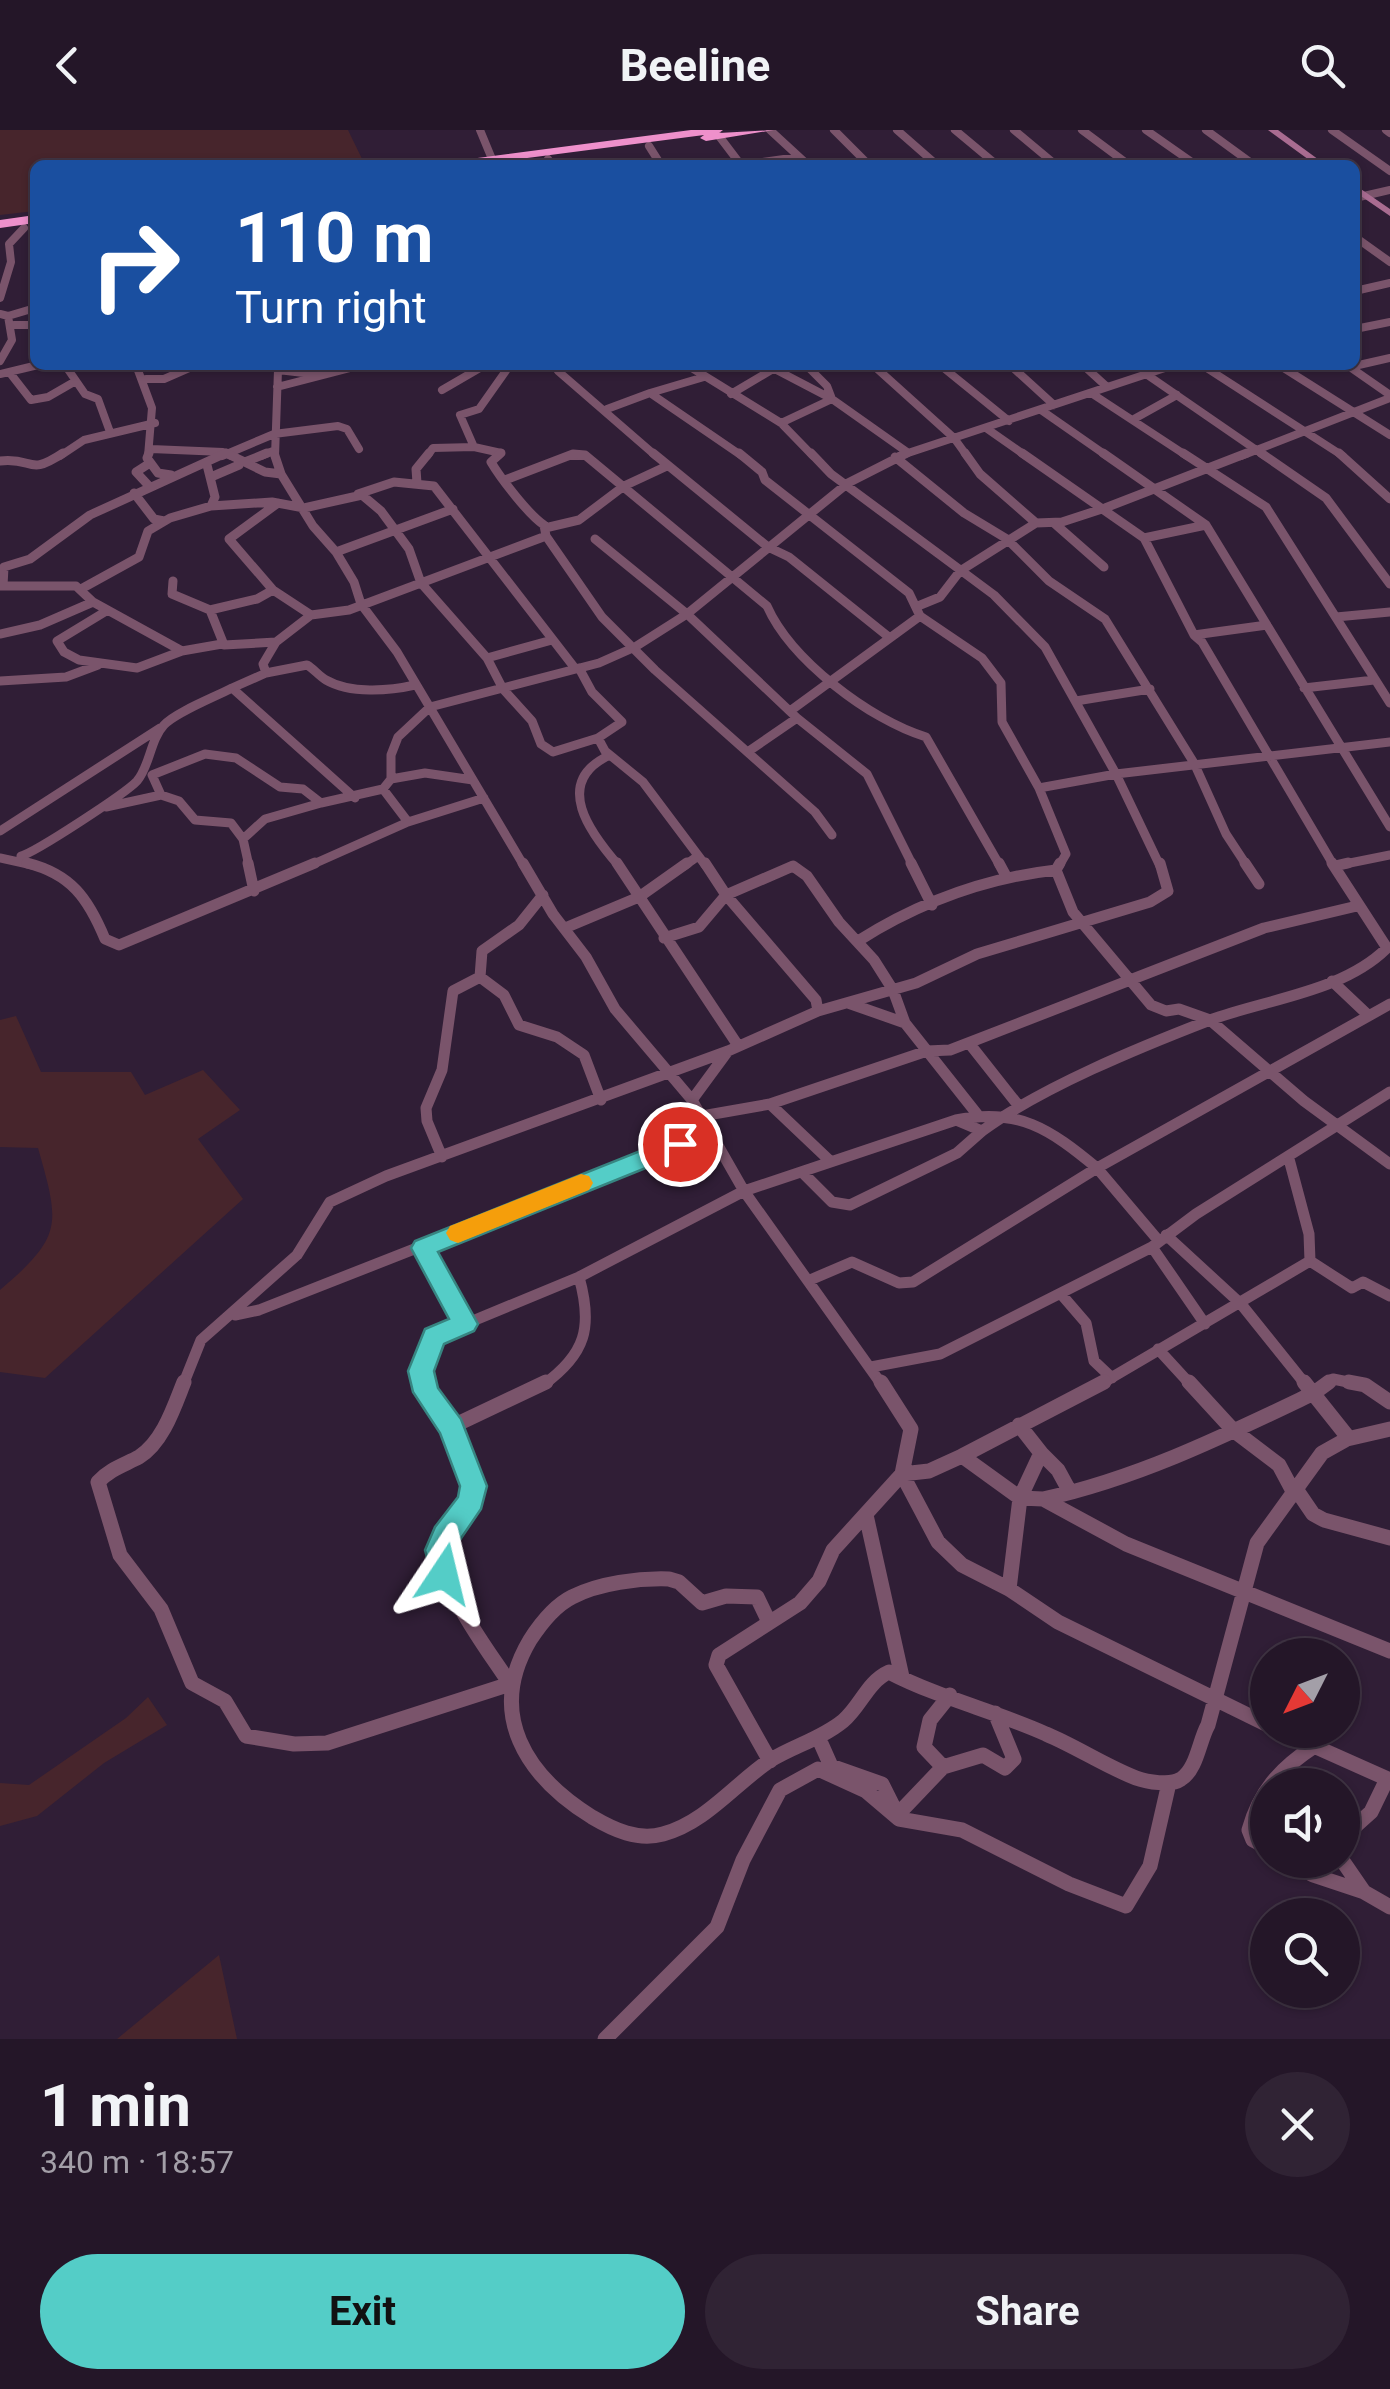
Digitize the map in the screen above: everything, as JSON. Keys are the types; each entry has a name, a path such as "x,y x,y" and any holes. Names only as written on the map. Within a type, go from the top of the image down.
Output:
{"highway":[{"path":"512,160 769,130"},
{"path":"562,160 718,133"},
{"path":"0,227 30,224"}],"street":[{"path":"480,130 496,160"},
{"path":"769,130 802,160"},
{"path":"834,130 864,160"},
{"path":"897,130 931,160"},
{"path":"955,130 991,160"},
{"path":"1014,130 1050,160"},
{"path":"1082,130 1122,160"},
{"path":"1146,130 1189,160"},
{"path":"1206,130 1247,160"},
{"path":"1272,130 1315,160"},
{"path":"1332,130 1390,170"},
{"path":"718,133 737,160"},
{"path":"650,146 658,160"},
{"path":"777,160 798,157"},
{"path":"1360,197 1390,190"},
{"path":"1360,197 1390,212"},
{"path":"0,298 11,262 10,244 30,225"},
{"path":"1360,241 1390,262"},
{"path":"1360,288 1390,283"},
{"path":"14,326 4,315 30,309"},
{"path":"1360,329 1390,322"},
{"path":"14,326 30,325"},
{"path":"0,361 8,354 14,326"},
{"path":"1360,364 1390,358"},
{"path":"30,367 5,374 31,400 48,397 74,382"},
{"path":"68,370 85,394 98,400 110,432"},
{"path":"139,370 146,380 155,423 148,436 151,448 147,458 158,473 172,475"},
{"path":"146,380 164,379 185,370"},
{"path":"276,370 274,452 280,474 313,526 336,552 354,582 360,604 397,652 615,1008 692,1100 744,1191 911,1428 902,1474 834,1550 819,1581 800,1603 719,1655 716,1665 770,1761"},
{"path":"288,370 325,376"},
{"path":"277,387 345,370"},
{"path":"442,390 476,370"},
{"path":"474,447 460,415 479,408 507,370"},
{"path":"559,370 667,466 890,638"},
{"path":"510,1684 327,1743 294,1744 246,1736 225,1702 192,1682 161,1609 120,1555 98,1482 108,1472 142,1456 154,1443 170,1417 201,1340 297,1256 330,1202 386,1176 600,1100 818,1011 893,990 977,954 1150,902 1168,891 1159,860 1116,774 1045,647 994,595 832,474 781,422 694,370"},
{"path":"731,394 766,370"},
{"path":"776,370 832,399 907,452"},
{"path":"811,370 832,399"},
{"path":"879,370 954,438 980,474 1036,523"},
{"path":"946,370 1009,420"},
{"path":"1016,370 1054,405"},
{"path":"1088,370 1106,386"},
{"path":"408,822 387,784 392,754 398,738 430,707 635,648 687,614 768,547 813,516 848,483 895,457 1152,370"},
{"path":"1210,370 1309,432 1378,482 1390,499"},
{"path":"1287,370 1390,435"},
{"path":"749,751 829,681 940,597 960,571 1007,539 1036,523 1054,523 1105,508 1309,432 1390,397 1353,370"},
{"path":"1146,374 1326,498 1390,584"},
{"path":"607,409 704,377"},
{"path":"650,393 723,440 762,472 765,480 908,593 919,611 982,658 1000,683 1002,722 1039,788 1066,854 1056,870 1066,902 1128,979 1142,990 1151,1006 1166,1011 1179,1009 1210,1020 1272,1069 1304,1101 1390,1164"},
{"path":"1091,393 1266,508 1390,703"},
{"path":"1134,419 1177,395"},
{"path":"781,422 832,399"},
{"path":"1042,410 1206,525 1390,827"},
{"path":"0,460 19,459 34,468 42,467 84,440 155,423"},
{"path":"358,448 344,426 274,434 223,452 207,465 172,475 64,530 30,558 4,567 1,586 82,589 139,557 148,531 164,521 212,506 275,502 304,508 394,482 434,486 592,692 622,722 598,738 550,752 541,744 532,721 502,689 487,658 421,583 409,549 396,531 381,511 358,494"},
{"path":"802,1173 832,1202 846,1206 885,1191 958,1153 998,1117 1018,1105 1210,1020 1332,980 1374,962 1387,948 1357,906 1202,642 1194,635 1144,538 986,428"},
{"path":"418,483 416,469 423,464 423,456 466,434"},
{"path":"443,447 474,447 501,453 491,462 504,480 526,498 528,514 545,532 592,605 656,670 815,812 832,835"},
{"path":"151,448 223,452 264,472 280,474"},
{"path":"212,478 242,460 274,452"},
{"path":"504,480 573,454 585,455 768,606 778,631 829,681 906,732 926,737 1006,876"},
{"path":"895,457 964,513 1007,539 1050,580 1105,619 1194,764 1226,834 1259,884"},
{"path":"149,486 136,472 150,463"},
{"path":"207,465 215,501 212,506"},
{"path":"266,673 263,664 276,642 311,615 349,610 490,558 579,520 624,486 667,466"},
{"path":"1378,482 1390,480"},
{"path":"293,491 280,493 275,502 229,539 273,590 311,615"},
{"path":"134,493 154,520 164,521"},
{"path":"336,552 454,509"},
{"path":"1054,523 1104,567"},
{"path":"1144,538 1206,525"},
{"path":"594,539 687,614 793,715 855,763 873,783 932,904"},
{"path":"173,581 172,594 210,610 257,599 273,590"},
{"path":"82,589 92,602 182,651"},
{"path":"0,634 40,625 92,602"},
{"path":"108,610 57,642 62,650 79,660 149,667 182,651 222,644 276,642"},
{"path":"210,610 222,644"},
{"path":"1336,617 1390,612"},
{"path":"1194,635 1267,625"},
{"path":"487,658 552,640"},
{"path":"0,681 66,677 102,664"},
{"path":"0,831 164,726 266,673 307,666 327,681 337,683 392,691 416,685"},
{"path":"1304,688 1374,680"},
{"path":"232,688 356,798"},
{"path":"1076,701 1150,689"},
{"path":"106,807 113,797 137,781 164,726"},
{"path":"598,738 678,824 726,895 816,1000 818,1011"},
{"path":"1039,788 1116,774 1390,742"},
{"path":"161,795 152,774 205,754 240,759 280,787 303,788 321,803"},
{"path":"610,755 596,760 581,782 582,814 639,897 732,1048"},
{"path":"243,839 265,820 321,803 356,798 426,773 472,780"},
{"path":"0,856 20,852 50,830 106,807 161,795 179,801 195,820 231,823 243,839 244,853 253,870 254,891"},
{"path":"0,856 32,861 66,876 94,910 104,939 119,945 254,891 408,822 484,798"},
{"path":"565,928 639,897 698,856"},
{"path":"1335,866 1390,856"},
{"path":"664,938 698,927 726,895 793,866 807,876 839,922 858,941 893,990 905,1023 977,1114"},
{"path":"858,941 898,916 1006,876 1056,870"},
{"path":"480,977 481,951 490,941 515,928 543,895"},
{"path":"702,1116 770,1104 927,1051 950,1050 1264,928 1357,906"},
{"path":"480,977 504,996 519,1025 557,1037 584,1055 600,1100"},
{"path":"442,1158 427,1121 426,1108 442,1070 453,991 480,977"},
{"path":"1332,980 1368,1016"},
{"path":"847,1002 905,1023"},
{"path":"810,1280 852,1262 898,1283 913,1282 1097,1168 1390,1004"},
{"path":"969,1043 1018,1105"},
{"path":"692,1100 732,1048"},
{"path":"871,1367 940,1354 1061,1294 1159,1240 1390,1092"},
{"path":"770,1104 828,1160"},
{"path":"510,1684 444,1574 439,1550 444,1536 459,1522 472,1500 474,1486 451,1427 426,1392 421,1371 434,1337 579,1277 744,1191 956,1120 977,1114 1043,1125 1097,1168 1159,1240 1241,1304 1347,1436"},
{"path":"956,1120 982,1131"},
{"path":"231,1316 260,1310 423,1248 712,1132"},
{"path":"1289,1158 1309,1234 1310,1261"},
{"path":"1159,1240 1205,1324"},
{"path":"423,1248 465,1324"},
{"path":"1310,1261 1352,1288 1363,1282 1390,1296"},
{"path":"902,1474 929,1471 962,1456 1112,1378 1310,1261"},
{"path":"451,1427 528,1392 566,1369 584,1336 588,1312 579,1277"},
{"path":"1061,1294 1082,1312 1093,1333 1094,1361 1112,1378"},
{"path":"1158,1348 1232,1430 1279,1465 1296,1494"},
{"path":"962,1456 1020,1498 1043,1499 1121,1477 1232,1430 1314,1392 1333,1379 1346,1378 1365,1385 1390,1402"},
{"path":"1019,1425 1058,1470 1070,1492"},
{"path":"769,1622 757,1597 726,1596 702,1603 681,1583 668,1579 583,1590 562,1601 539,1623 510,1684 511,1720 534,1767 599,1824 633,1839 664,1834 714,1809 770,1761 820,1739 854,1712 882,1674 994,1713 1140,1780 1180,1780 1192,1767 1246,1592 1257,1543 1322,1454 1347,1436 1390,1429"},
{"path":"1009,1589 1020,1498 1041,1453"},
{"path":"902,1474 946,1552 1058,1622 1250,1716"},
{"path":"1296,1494 1313,1514 1324,1520 1390,1538"},
{"path":"1043,1499 1115,1539 1390,1651"},
{"path":"866,1516 880,1584 893,1620 902,1678"},
{"path":"943,1767 924,1748 930,1720 950,1696"},
{"path":"820,1739 831,1766 882,1784 898,1811 908,1806 943,1767 982,1756 1004,1768 1014,1758 994,1713"},
{"path":"1281,1768 1311,1748"},
{"path":"1315,1748 1388,1780 1371,1812 1360,1822"},
{"path":"605,2039 717,1927 743,1860 780,1790 818,1769 866,1791 898,1819 934,1820 976,1834 1098,1899 1126,1906 1138,1896 1155,1846 1169,1783"},
{"path":"1322,1878 1364,1892 1390,1907"},
{"path":"1354,1878 1364,1892"}],"shaded area":[{"path":"0,130 348,130 363,160 30,160 30,212 0,215"},
{"path":"16,1016 41,1072 131,1072 145,1095 203,1070 240,1110 198,1139 243,1199 45,1378 0,1372 0,1290 46,1242 52,1213 38,1148 0,1147 0,1020"},
{"path":"148,1697 167,1725 104,1763 37,1816 0,1826 0,1783 29,1785 126,1718"},
{"path":"219,1955 237,2039 117,2039"}],"slow traffic":[{"path":"458,1233 581,1183"}],"route":[{"path":"444,1574 439,1550 444,1536 459,1522 472,1500 474,1486 451,1427 426,1392 421,1371 428,1344 434,1337 465,1324 423,1248 680,1144"}]}
